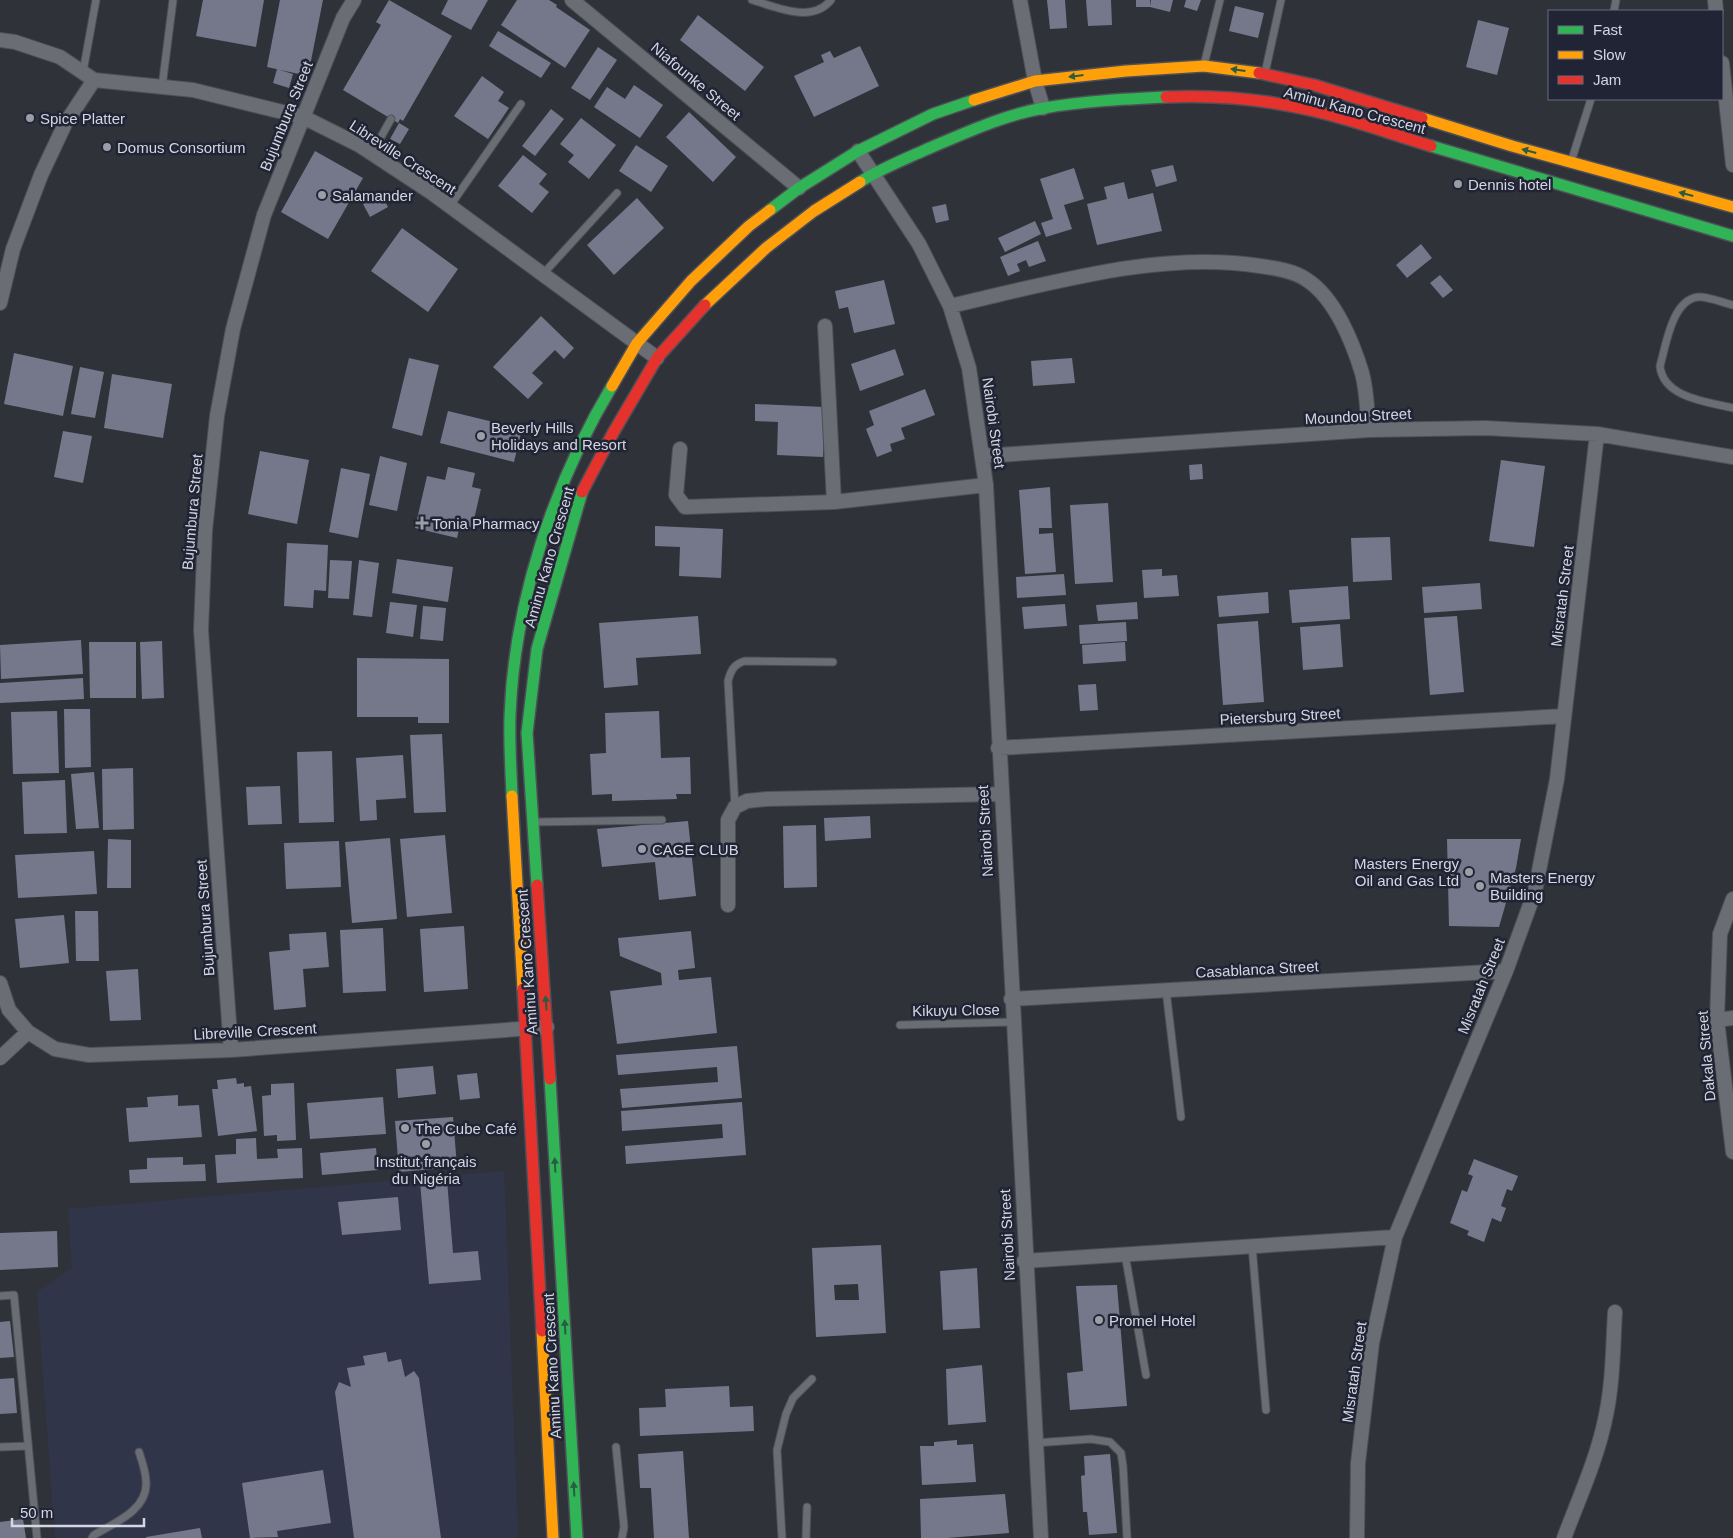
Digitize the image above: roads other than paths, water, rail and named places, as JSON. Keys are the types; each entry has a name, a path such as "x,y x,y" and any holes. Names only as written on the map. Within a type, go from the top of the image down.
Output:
{"street":[{"name":"Bujumbura Street","path":"230,1050 201,630 205,531 217,416 233,329 264,215 343,18 354,0"},
{"name":"Niafounke Street","path":"572,0 799,188"},
{"path":"1020,0 1035,81 1043,108"},
{"path":"0,40 15,42 60,56 88,76 40,175 13,249 4,268 0,303"},
{"path":"553,1538 512,791 510,716 517,642 532,571 568,472 597,410 637,343 691,281 749,226 799,188 858,151 933,114 1035,81 1126,71 1204,66 1265,74 1314,85 1512,146 1733,207"},
{"path":"1723,70 1731,129 1733,165"},
{"name":"Libreville Crescent","path":"88,76 193,90 303,117 359,144 450,206 657,358"},
{"name":"Aminu Kano Crescent","path":"577,1538 547,1027 527,733 537,650 580,496 613,433 657,358 711,298 766,248 814,211 874,173 958,136 1004,119 1043,108 1123,99 1196,96 1277,103 1312,110 1733,236"},
{"name":"Nairobi Street","path":"858,151 919,244 950,306 969,368 983,456 986,485 1024,1261 1041,1538"},
{"path":"950,306 1137,266 1191,262 1240,262 1278,268 1307,279 1328,298 1346,330 1362,374 1369,430"},
{"path":"825,326 834,502"},
{"name":"Moundou Street","path":"983,456 1369,430 1486,428 1597,434 1733,457"},
{"name":"Misratah Street","path":"1356,1538 1358,1463 1372,1343 1395,1237 1506,972 1535,891 1557,779 1597,434"},
{"path":"680,449 676,495 685,507 834,502 986,485"},
{"name":"Pietersburg Street","path":"998,748 1564,716"},
{"path":"728,905 728,820 735,807 747,801 1000,794"},
{"name":"Dakala Street","path":"1733,899 1720,934 1717,1020 1733,1152"},
{"name":"Casablanca Street","path":"1011,999 1506,972"},
{"name":"Libreville Crescent","path":"0,983 9,1010 28,1032 55,1049 89,1055 230,1050 547,1027"},
{"path":"1717,1020 1733,1018"},
{"path":"0,1058 28,1032"},
{"path":"1024,1261 1395,1237"},
{"path":"1564,1538 1600,1440 1606,1414 1611,1384 1615,1312"}],"lane":[{"path":"88,76 96,0"},
{"path":"162,87 173,0"},
{"path":"752,0 792,13 815,10 831,0"},
{"path":"1204,66 1220,0"},
{"path":"1265,74 1281,0"},
{"path":"1571,162 1591,100"},
{"path":"450,206 521,104"},
{"path":"372,153 391,119"},
{"path":"543,274 617,193"},
{"path":"1733,305 1700,297 1681,305 1675,316 1660,366 1661,374 1668,384 1680,393 1733,408"},
{"path":"735,807 728,681 730,671 736,663 745,660 833,662"},
{"path":"532,822 662,820"},
{"path":"1166,990 1181,1117"},
{"name":"Kikuyu Close","path":"900,1025 1012,1022"},
{"path":"1252,1246 1266,1410"},
{"path":"1125,1254 1146,1375"},
{"path":"0,1296 14,1295 37,1538"},
{"path":"782,1538 778,1450 786,1414 793,1398 812,1379"},
{"path":"1035,1442 1091,1438 1110,1442 1121,1453 1127,1537"},
{"path":"0,1447 28,1446"},
{"path":"616,1447 624,1527 622,1538"},
{"path":"92,1538 131,1513 143,1500 147,1484 139,1452"},
{"path":"806,1538 807,1507"}],"place":[{"name":"Spice Platter","path":"30,118"},
{"name":"Domus Consortium","path":"107,147"},
{"name":"Dennis hotel","path":"1458,184"},
{"name":"Salamander","path":"322,195"},
{"name":"Beverly Hills Holidays and Resort","path":"481,436"},
{"name":"Tonia Pharmacy","path":"422,523"},
{"name":"CAGE CLUB","path":"642,849"},
{"name":"Masters Energy Oil and Gas Ltd","path":"1469,872"},
{"name":"Masters Energy Building","path":"1480,886"},
{"name":"The Cube Café","path":"405,1128"},
{"name":"Institut français du Nigéria","path":"426,1144"},
{"name":"Promel Hotel","path":"1099,1320"}]}
